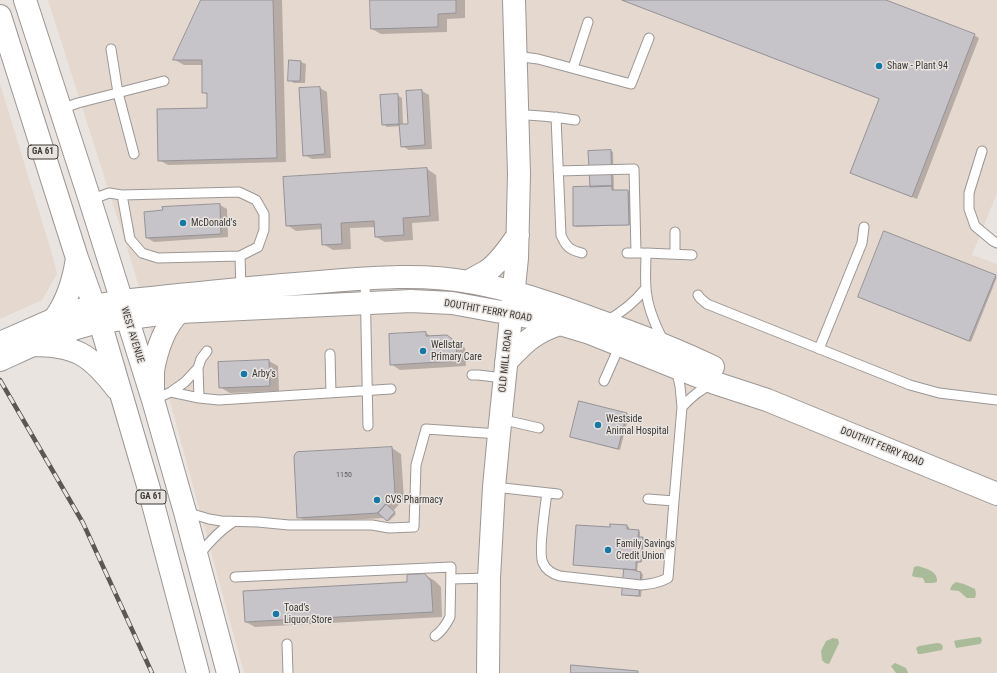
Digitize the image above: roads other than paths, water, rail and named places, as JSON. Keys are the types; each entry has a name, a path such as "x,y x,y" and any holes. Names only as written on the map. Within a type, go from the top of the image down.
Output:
{"street":[{"name":"WEST AVENUE","path":"25,0 125,309 162,396 185,512 228,673"},
{"name":"OLD MILL ROAD","path":"488,673 489,578 494,487 499,427 518,258 519,174 514,0"},
{"name":"GA 61","path":"0,16 122,395 198,673"},
{"path":"468,282 491,268 507,252 518,235"},
{"path":"56,318 67,297 78,258"},
{"name":"DOUTHIT FERRY ROAD","path":"125,309 241,298 365,279 426,278 468,282 514,292 665,345 728,374 767,400"},
{"name":"DOUTHIT FERRY ROAD","path":"125,309 180,312 241,298 365,303 411,301 471,306 560,324 590,333 715,383 767,400 997,494"},
{"path":"0,343 66,314 97,314 125,309"},
{"path":"162,396 153,371 158,350 164,335 180,312"},
{"path":"0,360 71,329 97,314"},
{"path":"505,370 527,341 550,327 560,324"},
{"path":"32,345 63,347 80,353 98,367 122,395"}],"lane":[{"path":"573,68 588,22"},
{"path":"515,56 538,58 631,84 649,38"},
{"path":"111,49 118,93 134,154"},
{"path":"60,110 78,103 164,81"},
{"path":"517,116 535,115 575,120"},
{"path":"556,117 561,235 568,248 582,253"},
{"path":"982,151 969,193 969,209 974,226 997,243"},
{"path":"558,171 634,169 637,253 649,305 658,332 665,345"},
{"path":"90,200 109,193 122,196 239,192 256,200 264,214 264,230 258,247 240,256 158,258 142,253 130,239 122,196"},
{"path":"819,348 862,243 864,227"},
{"path":"675,232 675,254"},
{"path":"637,253 692,255"},
{"path":"240,256 241,298"},
{"path":"365,279 368,426"},
{"path":"603,322 625,310 646,288"},
{"path":"698,295 707,304 910,385 939,392 997,400"},
{"path":"604,381 620,345"},
{"path":"199,398 198,368 201,359 207,351"},
{"path":"330,354 331,393"},
{"path":"547,493 541,551 542,562 545,567 560,576 641,585 661,582 668,578 682,407 680,386 675,366"},
{"path":"162,396 185,382 198,368"},
{"path":"472,375 505,370"},
{"path":"682,407 699,391 715,383"},
{"path":"162,396 219,400 391,389"},
{"path":"185,512 209,519 233,522 258,522 289,525 372,525 389,528 414,527 416,465 426,429 499,427 538,428"},
{"path":"494,487 558,494"},
{"path":"648,499 674,501"},
{"path":"197,558 214,537 233,522"},
{"path":"235,577 452,566 450,617 442,631 435,636"},
{"path":"451,579 489,578"},
{"path":"287,644 288,673"}],"railway":[{"path":"0,380 83,523 152,673"}],"place":[{"name":"Shaw - Plant 94","path":"879,66"},
{"name":"McDonald's","path":"183,223"},
{"name":"Wellstar Primary Care","path":"423,351"},
{"name":"Arby's","path":"244,374"},
{"name":"Westside Animal Hospital","path":"598,425"},
{"name":"CVS Pharmacy","path":"377,500"},
{"name":"Family Savings Credit Union","path":"608,550"},
{"name":"Toad's Liquor Store","path":"276,614"}]}
